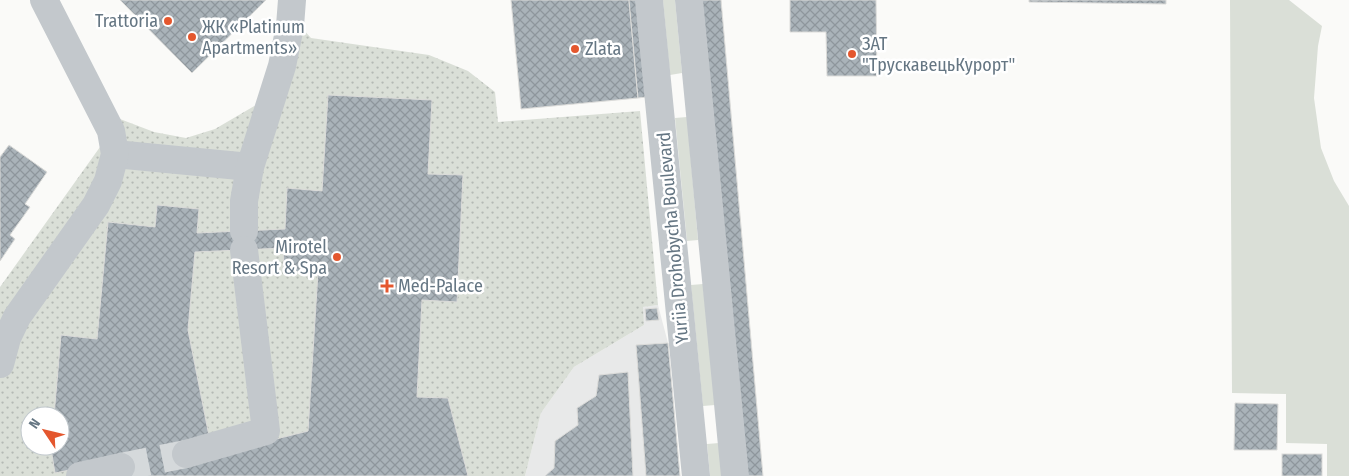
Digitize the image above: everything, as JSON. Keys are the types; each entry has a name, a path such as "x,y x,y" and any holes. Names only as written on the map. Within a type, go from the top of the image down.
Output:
{"street":[{"path":"0,364 7,338 17,317 96,205 108,181 115,154 112,131 44,0"},
{"path":"186,454 266,431 244,241 244,201 250,167 282,66 290,26 292,0"},
{"name":"Yuriia Drohobycha Boulevard","path":"650,0 696,476"},
{"path":"689,0 735,476"},
{"path":"115,154 250,167"},
{"path":"80,476 121,467"}],"shaded area":[{"path":"663,0 675,0 682,73 670,75"},
{"path":"1230,0 1289,0 1322,26 1318,46 1314,98 1321,148 1334,181 1349,206 1349,476 1327,476 1327,444 1286,443 1286,394 1232,393"},
{"name":"Mirotel Resort & Spa","path":"301,27 311,38 429,55 468,71 495,92 498,122 640,111 658,305 643,307 644,325 574,367 541,413 525,476 0,476 0,287 120,119 154,132 186,138 215,129 261,102"},
{"path":"687,117 698,240 687,241 675,118"},
{"path":"703,284 715,405 703,406 691,285"},
{"path":"658,305 668,343 680,476 525,476 541,413 574,367 644,325 642,307"},
{"path":"719,443 722,476 710,476 707,444"}],"building":[{"name":"ЖК «Platinum Apartments»","path":"120,0 266,0 192,73"},
{"name":"Zlata","path":"511,0 629,0 638,98 521,109"},
{"path":"629,0 644,0 653,96 638,98"},
{"path":"699,0 721,0 763,476 743,476"},
{"name":"ЗАТ \"ТрускавецьКурорт\"","path":"790,0 876,0 877,76 827,76 826,32 790,32"},
{"path":"1029,0 1166,0 1166,4 1029,2"},
{"name":"Med-Palace","path":"328,95 432,100 428,174 463,175 457,302 422,300 417,397 448,398 468,476 123,476 119,460 55,473 52,456 70,456 70,406 55,406 61,335 97,339 108,222 155,227 157,205 199,209 197,233 285,229 287,188 322,191","holes":["284,248 283,271 318,272 308,431 188,461 210,441 188,330 195,252"]},
{"path":"9,145 47,172 25,204 30,207 10,235 15,239 0,261 0,157"},
{"path":"657,308 659,320 646,321 645,309"},
{"path":"668,343 680,476 646,476 636,345"},
{"path":"628,372 633,476 545,476 554,468 555,441 578,425 577,408 596,396 599,375"},
{"path":"1235,403 1278,404 1277,450 1234,450"},
{"path":"1282,454 1322,454 1322,476 1282,476"}],"tunnel":[{"path":"121,467 186,454"}],"place":[{"name":"Trattoria","path":"168,21"},
{"name":"ЖК «Platinum Apartments»","path":"192,37"},
{"name":"Zlata","path":"575,49"},
{"name":"ЗАТ \"ТрускавецьКурорт\"","path":"852,54"},
{"name":"Mirotel Resort & Spa","path":"337,257"},
{"name":"Med-Palace","path":"387,286"}]}
